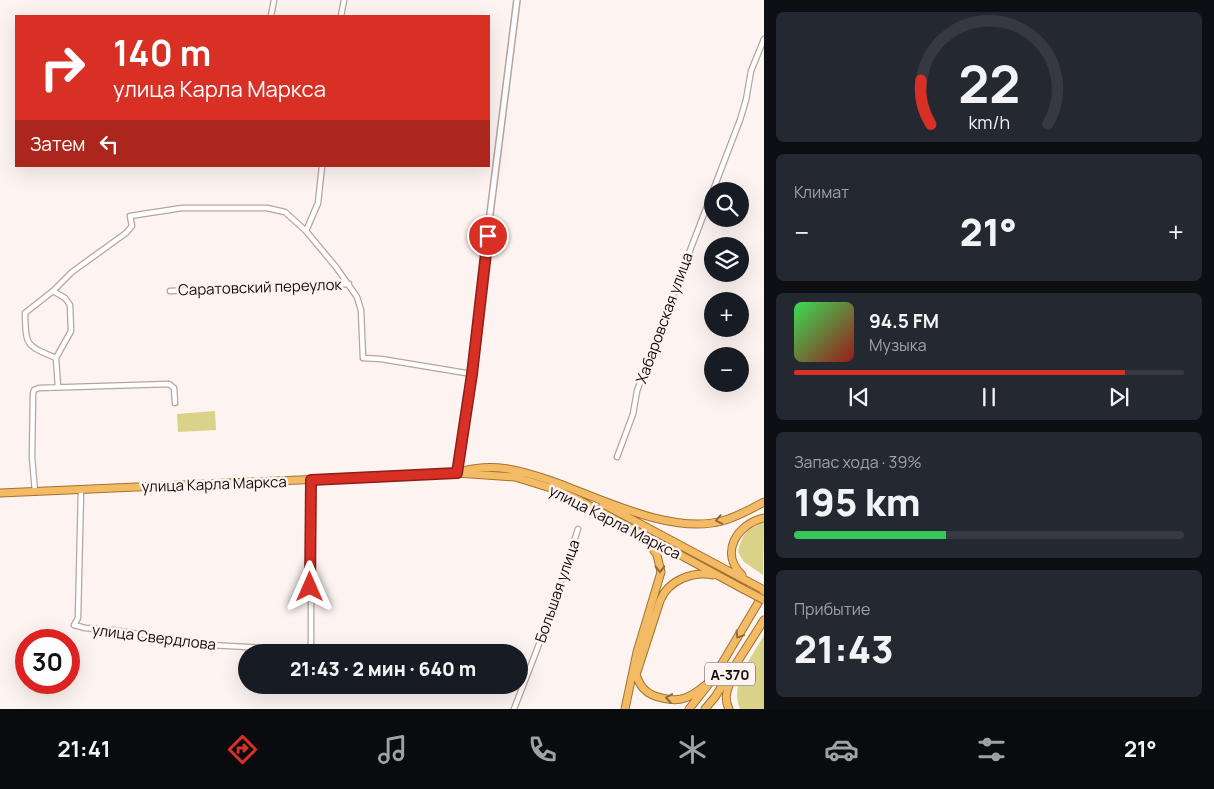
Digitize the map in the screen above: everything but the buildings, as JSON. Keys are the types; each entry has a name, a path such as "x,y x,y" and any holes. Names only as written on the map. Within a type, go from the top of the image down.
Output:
{"highway":[{"name":"улица Карла Маркса","path":"457,473 478,467 516,470 583,494"},
{"name":"улица Карла Маркса","path":"0,493 457,473 515,477 536,482 579,500 764,600"},
{"path":"583,494 677,523 694,524 721,521 741,514 764,502"},
{"path":"583,494 764,591"},
{"path":"747,581 732,561 732,546 746,526 764,518"},
{"path":"624,709 637,652 661,572 659,560 654,550 635,530"},
{"path":"712,680 689,696 674,700 646,691 636,675 660,601 667,590 678,580 692,575 704,574 723,578"},
{"name":"А-370","path":"688,709 712,680 764,591"},
{"name":"А-370","path":"704,709 715,698 764,620"},
{"path":"729,709 726,691 735,670 754,637"}],"street":[{"path":"271,15 274,0"},
{"path":"341,15 344,0"},
{"path":"457,473 472,374 479,301 517,0"},
{"name":"Хабаровская улица","path":"617,457 633,414 637,391 653,347 740,120 751,71 764,39"},
{"path":"306,231 318,203 322,167"},
{"path":"56,358 35,350 26,339 25,313 53,291 72,272 126,233 132,226 130,216 182,208 268,208 285,212 306,231 349,284 357,297 361,310 363,358 381,359 472,374"},
{"name":"Саратовский переулок","path":"170,291 349,284"},
{"path":"53,291 65,298 70,305 71,331 56,358 58,387"},
{"path":"35,492 32,457 34,390 58,387 169,384 174,388 175,403"},
{"path":"311,480 311,644"},
{"name":"улица Свердлова","path":"81,490 78,618 74,625 238,646"},
{"name":"Большая улица","path":"514,709 548,621 578,529"}],"shaded area":[{"path":"215,411 216,430 178,432 177,414"},
{"path":"760,523 764,523 763,575 744,562 738,552 745,534"},
{"path":"764,635 764,709 740,709 737,700 737,690 740,680 748,661"}],"route":[{"path":"310,587 311,480 457,473 472,374 488,236"}]}
